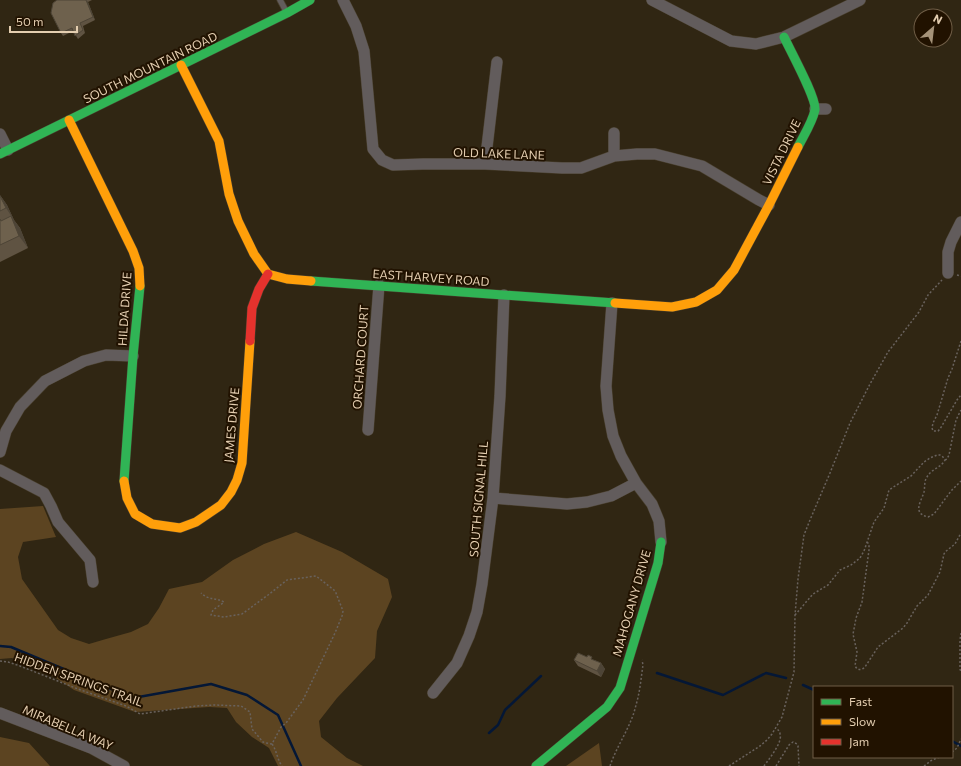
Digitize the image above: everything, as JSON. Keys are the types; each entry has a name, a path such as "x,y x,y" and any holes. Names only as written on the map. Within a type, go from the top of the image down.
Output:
{"street":[{"name":"SOUTH MOUNTAIN ROAD","path":"4,152 287,13 310,0"},
{"name":"OLD LAKE LANE","path":"343,0 356,26 364,51 373,149 382,160 392,165 485,164 581,168 614,156 655,154 702,166 769,205"},
{"path":"657,1 730,41 756,44 784,37 860,0"},
{"name":"VISTA DRIVE","path":"769,205 809,126 820,109 811,94 784,37"},
{"path":"485,164 497,62"},
{"path":"181,65 219,141 228,194 238,221 254,254 268,274"},
{"name":"HILDA DRIVE","path":"69,120 133,252 139,268 140,284 124,481 126,498 135,514"},
{"path":"614,133 614,156"},
{"path":"0,134 4,152"},
{"name":"EAST HARVEY ROAD","path":"268,274 287,279 672,307 696,302 717,290 734,270 769,205"},
{"path":"948,273 948,252 951,242 961,222"},
{"name":"JAMES DRIVE","path":"135,514 152,524 180,528 196,522 221,504 231,492 238,480 242,463 252,308 259,289 268,274"},
{"name":"ORCHARD COURT","path":"368,430 379,285"},
{"name":"SOUTH SIGNAL HILL","path":"433,693 457,663 470,636 482,584 492,498 500,396 504,295"},
{"name":"MAHOGANY DRIVE","path":"536,766 607,707 620,688 658,562 661,542 659,521 652,504 636,482 621,456 613,436 608,410 606,386 612,302"},
{"path":"0,452 6,431 20,407 45,381 84,361 106,355 133,356"},
{"path":"0,470 44,493 58,522 90,560 93,582"},
{"path":"492,498 567,504 587,502 610,496 636,482"},
{"name":"MIRABELLA WAY","path":"0,713 91,748 124,766"}],"lane":[{"path":"280,0 287,13"}],"path":[{"path":"729,766 760,746 772,734 782,717 794,672 795,615 804,535 850,423 888,352 919,312 928,296 948,273"},
{"path":"961,342 933,423 933,431 938,431 940,429 957,400 961,396"},
{"path":"961,410 956,420 947,459 942,465 932,470 927,476 924,491 918,506 921,514 928,517 934,514 951,491 961,481"},
{"path":"795,615 813,594 828,585 840,570 859,560 874,522 884,508 889,490 911,476 924,462 930,458 940,455 945,460"},
{"path":"867,542 869,544 869,550 863,595 854,629 854,641 857,652 855,666 858,670 862,670 878,648 898,633 907,623 917,606 928,595 933,586 940,572 945,552 955,544 961,533"},
{"path":"201,592 208,598 222,600 224,602 213,610 211,614 212,616 224,617 242,614 287,580 316,576 336,593 343,611 335,633 315,674 311,686 286,724 281,727 272,744 282,766"},
{"path":"961,633 961,672"},
{"path":"610,766 636,706 643,664 640,654 632,649"},
{"name":"HIDDEN SPRINGS TRAIL","path":"0,661 20,666 126,706 140,714 197,706 241,706 250,712 252,728 256,734 265,743 272,744"},
{"path":"764,766 778,745 781,735 776,728"},
{"path":"953,751 957,748 961,739"},
{"path":"776,766 789,745 793,742 798,746 799,766"},
{"path":"924,766 937,758"}],"shaded area":[{"path":"43,506 56,537 23,542 18,557 22,579 58,630 71,638 89,644 131,632 148,624 159,608 169,589 202,582 233,560 264,544 296,532 342,552 388,579 392,597 377,631 375,658 337,698 319,721 321,737 347,758 363,766 278,766 269,748 252,737 236,722 227,708 209,707 135,712 74,690 50,674 12,658 0,659 0,509"},
{"path":"0,737 29,743 50,766 0,766"},
{"path":"599,743 602,766 566,766"}],"building":[{"path":"57,0 86,0 93,17 80,23 83,30 75,36 72,28 61,33 51,13 53,3"},
{"path":"0,196 6,208 0,211"},
{"path":"11,216 19,236 0,245 0,219 1,221"},
{"path":"578,653 587,657 588,655 592,657 591,659 601,663 597,671 574,660"}],"waterway":[{"path":"0,646 11,647 133,698 211,684 247,695 278,715 301,766"},
{"path":"657,673 723,695 766,673 786,678"},
{"path":"489,733 498,725 505,710 541,676"},
{"path":"803,685 813,690"},
{"path":"953,742 961,746"}],"traffic: fast":[{"path":"0,154 287,13 310,0"},
{"path":"784,37 808,85 815,110 808,129 798,147"},
{"path":"311,281 615,303"},
{"path":"124,481 133,356 140,286"},
{"path":"536,766 607,707 620,688 658,563 661,542"}],"traffic: slow":[{"path":"181,65 219,141 229,194 238,221 254,254 268,274 287,279 311,281"},
{"path":"69,120 133,251 139,268 140,286"},
{"path":"615,303 672,307 696,302 717,290 734,270 798,147"},
{"path":"124,481 127,498 135,514 152,524 180,528 196,522 221,505 231,492 237,480 242,463 250,341"}],"traffic: jam":[{"path":"250,341 252,308 259,289 268,274"}]}
